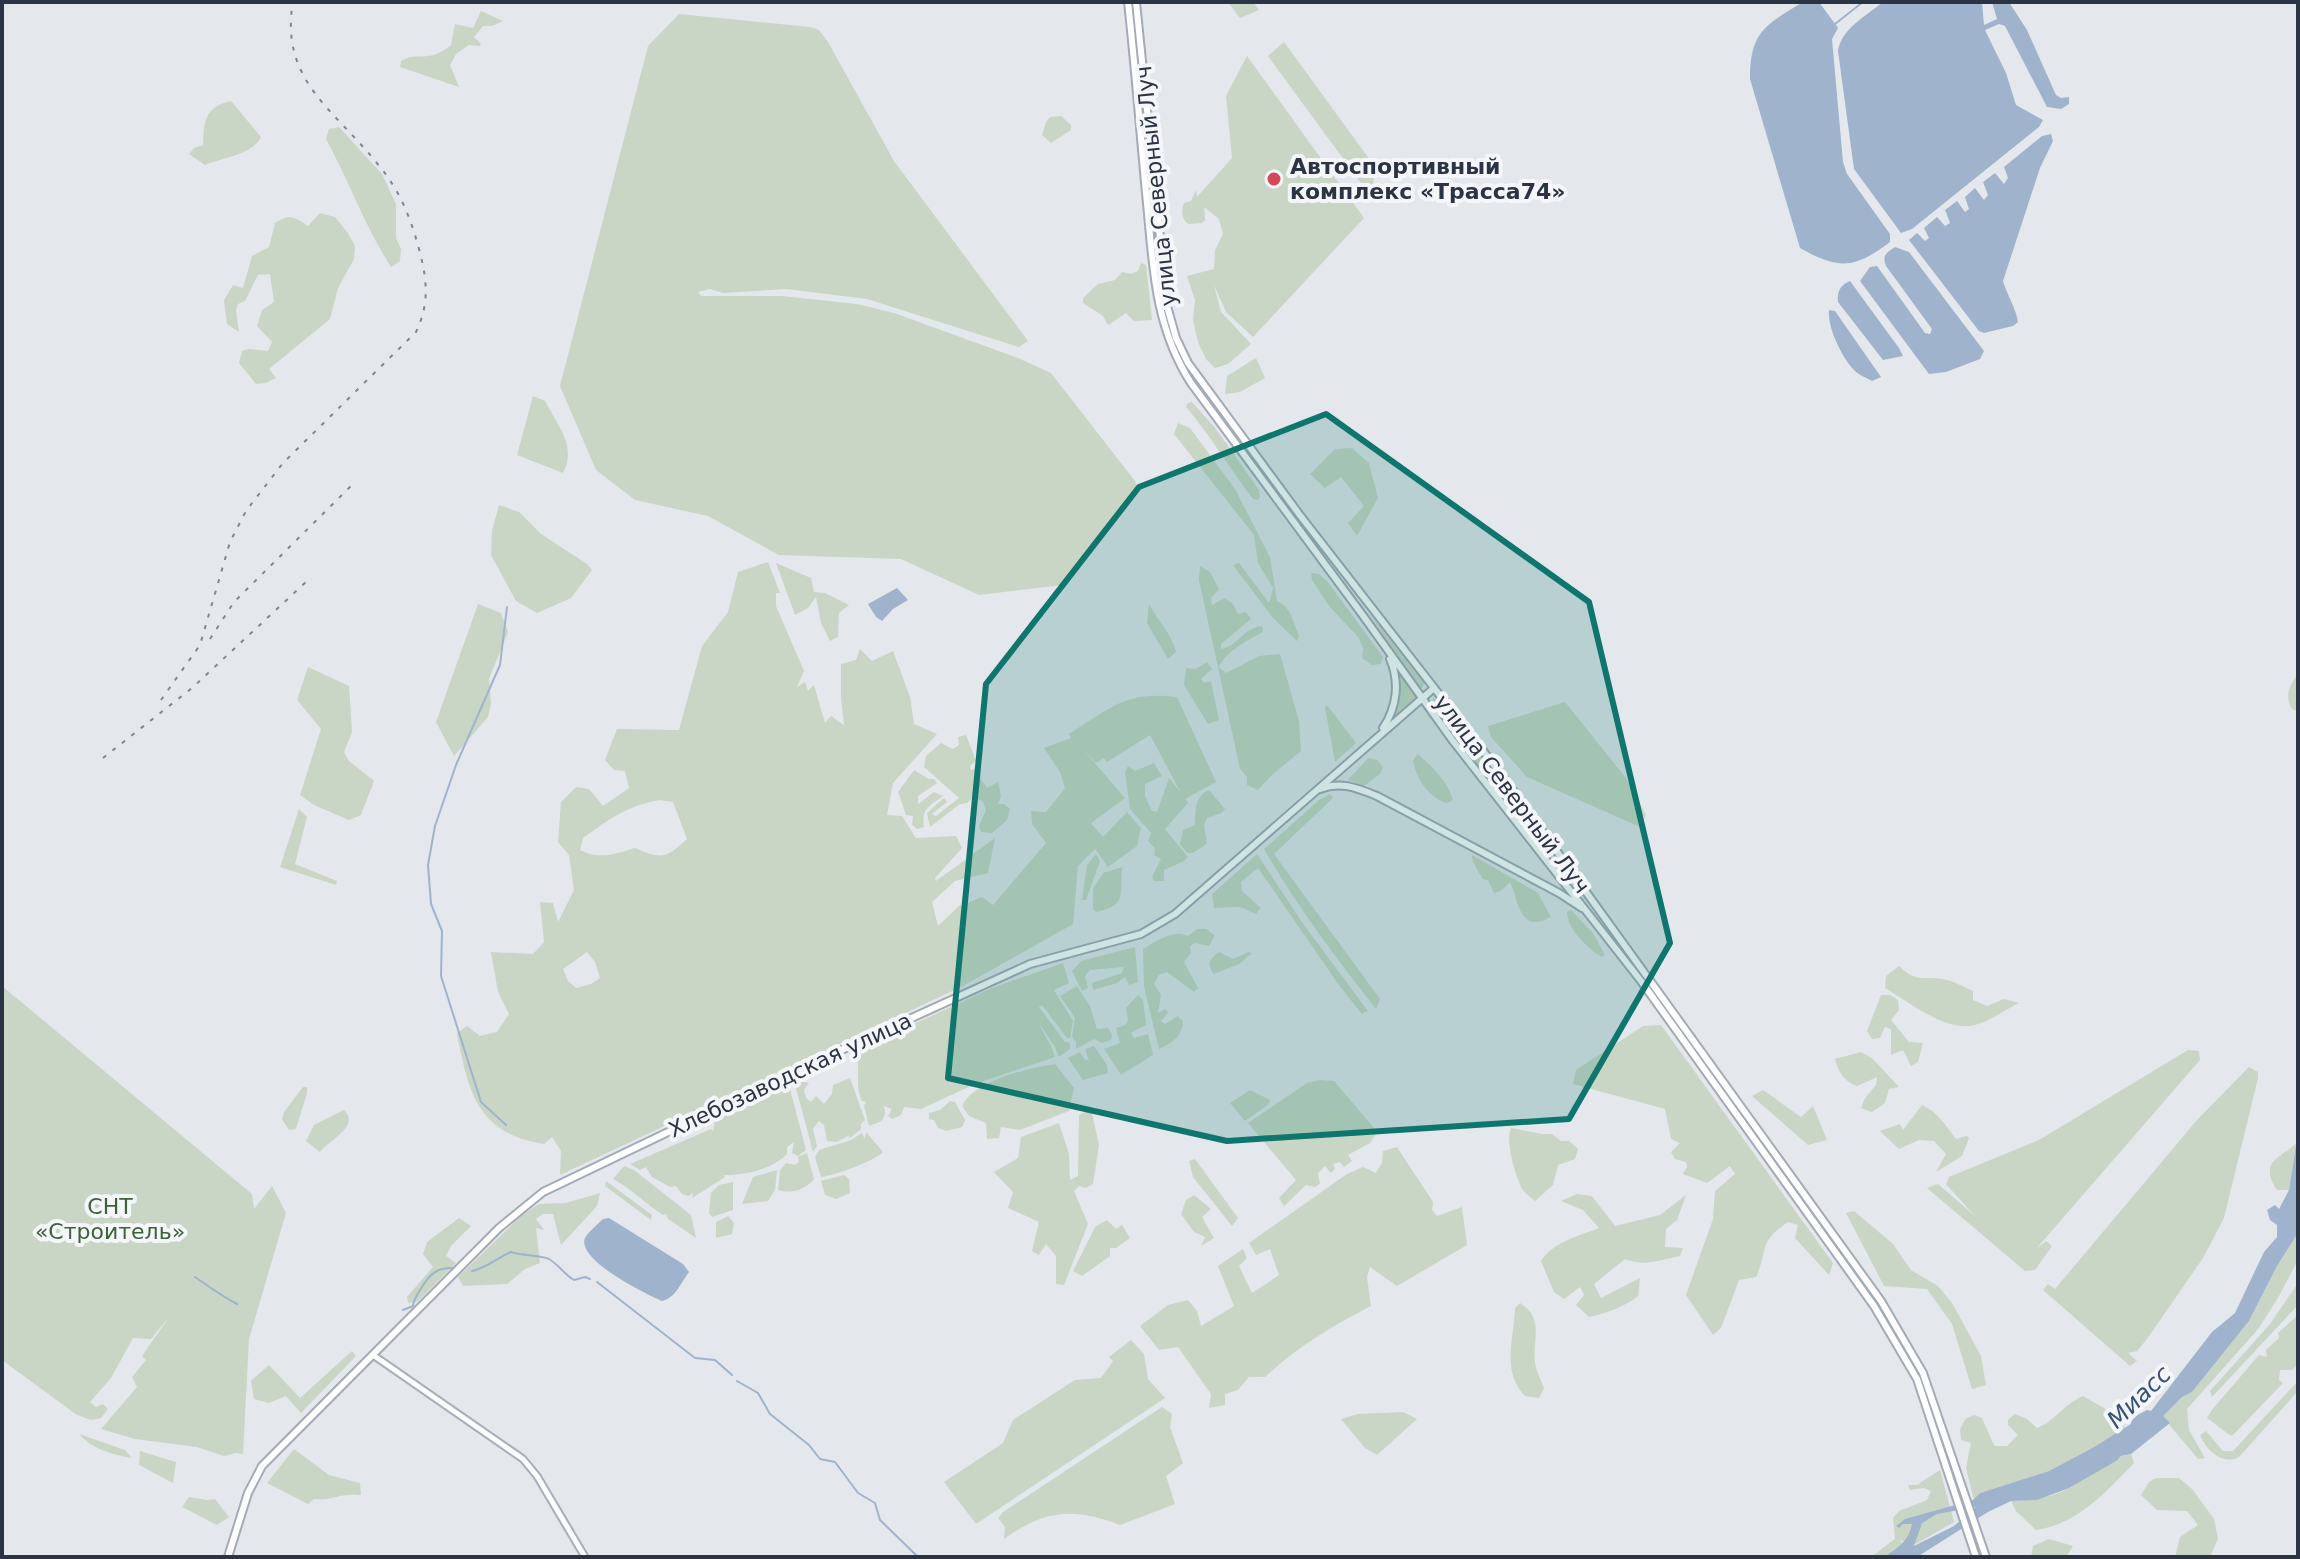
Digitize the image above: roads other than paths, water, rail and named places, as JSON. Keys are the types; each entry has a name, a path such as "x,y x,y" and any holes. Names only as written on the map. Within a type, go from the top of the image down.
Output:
{"main road":[{"name":"улица Северный Луч","path":"1128,2 1155,278 1169,344 1191,383 1453,741 1588,912 1755,1136 1881,1316 1917,1379 1976,1557"},
{"name":"улица Северный Луч","path":"1136,2 1167,306 1176,338 1188,363 1501,774 1881,1301 1923,1373 1986,1557"},
{"path":"1364,617 1364,609 1374,611"},
{"path":"1378,735 1390,716 1395,698 1395,671 1386,648"},
{"name":"Хлебозаводская улица","path":"228,1557 248,1493 262,1466 499,1228 543,1192 1030,964 1155,928 1175,914 1434,688"},
{"path":"1317,790 1336,784 1348,785 1377,796 1559,893 1588,912"},
{"path":"1521,829 1529,830 1534,825 1533,821"},
{"path":"372,1354 523,1459 537,1476 585,1557"}],"water":[{"path":"1803,2 1819,2 1838,28 1832,39 1843,162 1847,174 1890,234 1890,242 1856,262 1836,263 1800,248 1750,79 1753,50 1762,32"},
{"path":"1883,2 1982,2 1984,25 1997,19 1992,2 2009,2 2027,30 2056,95 2069,97 2069,104 2061,109 2047,107 2005,26 1999,24 1985,30 2006,73 2016,105 2043,120 2039,127 1912,229 1901,233 1854,169 1838,51 1849,30"},
{"path":"2051,134 2053,141 2040,168 2003,281 2018,322 1984,333 1979,331 1909,240 1917,233 1925,241 1929,238 1924,228 1937,217 1945,226 1950,223 1945,210 1957,201 1965,212 1969,209 1965,197 1975,188 1984,200 1988,195 1983,182 1995,173 2004,184 2008,178 2004,167 2042,136"},
{"path":"1895,247 1909,252 1984,351 1980,359 1946,372 1929,374 1860,281 1870,267 1877,266 1925,333 1930,334 1932,329 1886,266 1884,259"},
{"path":"1850,281 1903,356 1883,360 1838,302 1840,289"},
{"path":"1829,310 1835,311 1881,377 1872,381 1850,365 1833,333"},
{"path":"897,588 908,600 893,609 882,621 868,604"},
{"name":"Миасс","path":"2298,1132 2298,1233 2249,1321 2192,1392 2182,1397 2163,1416 2170,1423 2131,1454 2121,1456 2069,1488 2037,1500 2011,1501 1917,1557 1884,1557 1906,1540 1912,1524 1896,1526 1905,1519 1973,1500 1980,1493 2049,1471 2131,1424 2132,1418 2151,1411 2212,1332 2235,1313 2264,1252 2277,1237 2277,1225 2270,1220 2267,1210 2275,1205 2279,1209 2289,1190","holes":["1976,1507 1954,1526 1914,1546 1922,1523 1937,1514"]},
{"path":"609,1218 683,1264 689,1272 671,1297 662,1301 642,1291 614,1275 591,1256 585,1247 585,1238 603,1219"}],"waterway":[{"path":"1835,24 1863,2"},
{"path":"506,1125 481,1102 441,976 442,931 431,904 428,865 435,826 456,765 500,665 507,607"},
{"path":"472,1271 511,1252 549,1259 574,1280 590,1279"},
{"path":"403,1310 413,1306 431,1275 453,1268"},
{"path":"195,1277 237,1304"},
{"path":"597,1282 695,1358 715,1360 732,1375"},
{"path":"737,1381 758,1393 770,1414 809,1445 820,1459 835,1462 858,1493 875,1503 880,1520 918,1557"}],"railway":[{"path":"161,700 200,645 230,542 246,511 283,463 416,332 424,311 424,271 408,216 387,176 315,94 303,75 291,30 293,2"},
{"path":"210,639 234,602 356,481"},
{"path":"103,758 192,688 307,581"}],"place":[{"name":"Автоспортивный комплекс «Трасса74»","path":"1274,179"}],"park label":[{"name":"СНТ «Строитель»","path":"110,1218"}]}
